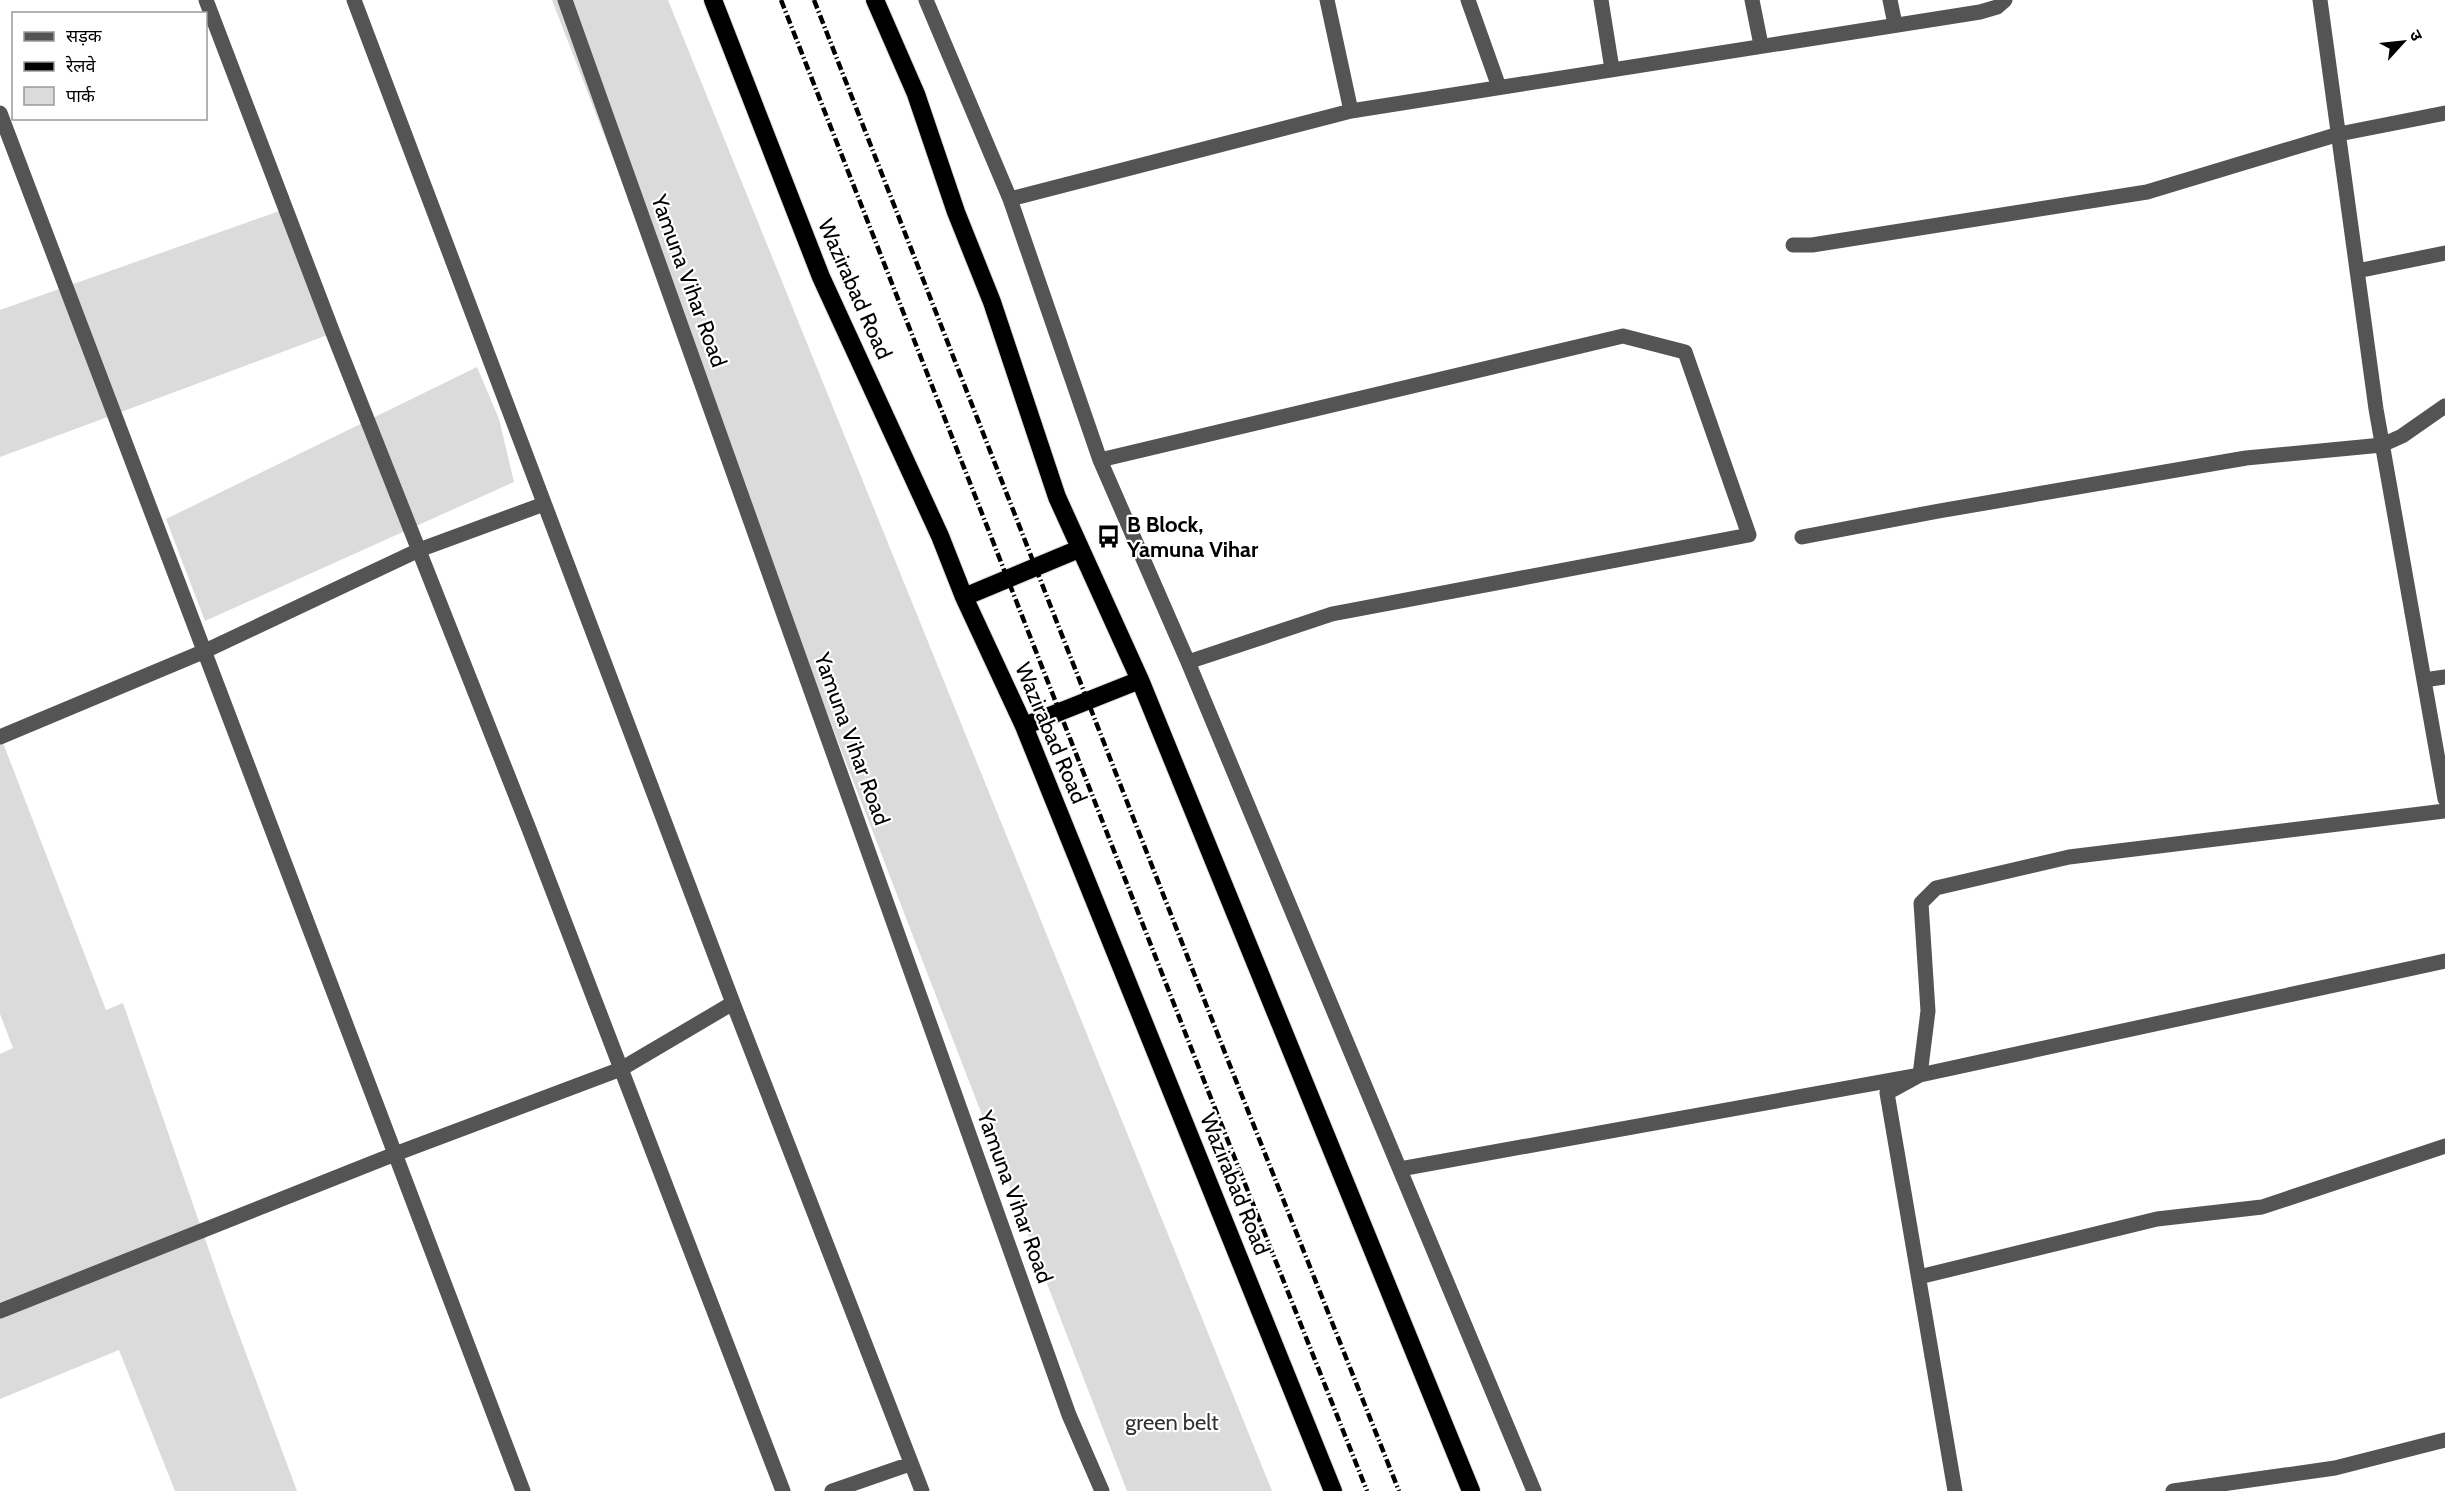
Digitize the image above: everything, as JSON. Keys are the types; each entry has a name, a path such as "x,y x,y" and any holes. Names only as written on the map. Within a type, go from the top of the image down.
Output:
{"highway":[{"name":"Wazirabad Road","path":"713,0 821,277 1024,726 1333,1491"},
{"path":"875,0 916,94 956,212 992,302 1047,472 1078,549 1140,680 1471,1491"},
{"path":"964,597 1078,549"},
{"path":"1024,726 1140,680"}],"street":[{"path":"206,0 296,238 529,829 783,1491"},
{"path":"354,0 733,1003 922,1491"},
{"name":"Yamuna Vihar Road","path":"565,0 1065,1404 1102,1491"},
{"path":"926,0 1010,199 1100,460 1188,662 1534,1491"},
{"path":"1327,0 1351,111"},
{"path":"1468,0 1499,87"},
{"path":"1601,0 1612,69"},
{"path":"1752,0 1761,45"},
{"path":"1890,0 1895,24"},
{"path":"1010,199 1351,111 1980,12 1997,7 2005,0"},
{"path":"2320,0 2382,445 2445,798"},
{"path":"0,113 523,1491"},
{"path":"1793,244 1812,245 2147,192 2339,134 2445,113"},
{"path":"2357,271 2445,253"},
{"path":"1100,460 1623,336 1685,352 1749,536 1332,614 1188,662"},
{"path":"1802,537 2246,458 2382,445 2402,436 2445,406"},
{"path":"1,735 205,651 419,550 544,504"},
{"path":"2424,680 2445,676"},
{"path":"1920,1075 1928,1011 1921,903 1936,888 2069,858 2445,811"},
{"path":"1400,1169 1920,1075 2445,961"},
{"path":"0,1311 395,1154 621,1069 733,1003"},
{"path":"1920,1075 1887,1093 1955,1491"},
{"path":"1919,1277 2157,1219 2262,1207 2445,1146"},
{"path":"2172,1491 2336,1468 2445,1440"},
{"path":"832,1491 910,1464"}],"green space":[{"name":"green belt","path":"552,0 668,0 1272,1491 1127,1491"},
{"path":"285,209 333,333 0,457 0,310"},
{"path":"477,367 499,419 514,482 205,621 166,519"},
{"path":"0,735 106,1010 123,1003 228,1305 297,1491 175,1491 119,1350 0,1399 0,1054 13,1048 0,1014"}],"railway":[{"path":"781,0 1367,1491"},
{"path":"814,0 1227,1058 1399,1491"}],"place":[{"name":"B Block, Yamuna Vihar","path":"1109,537"}]}
